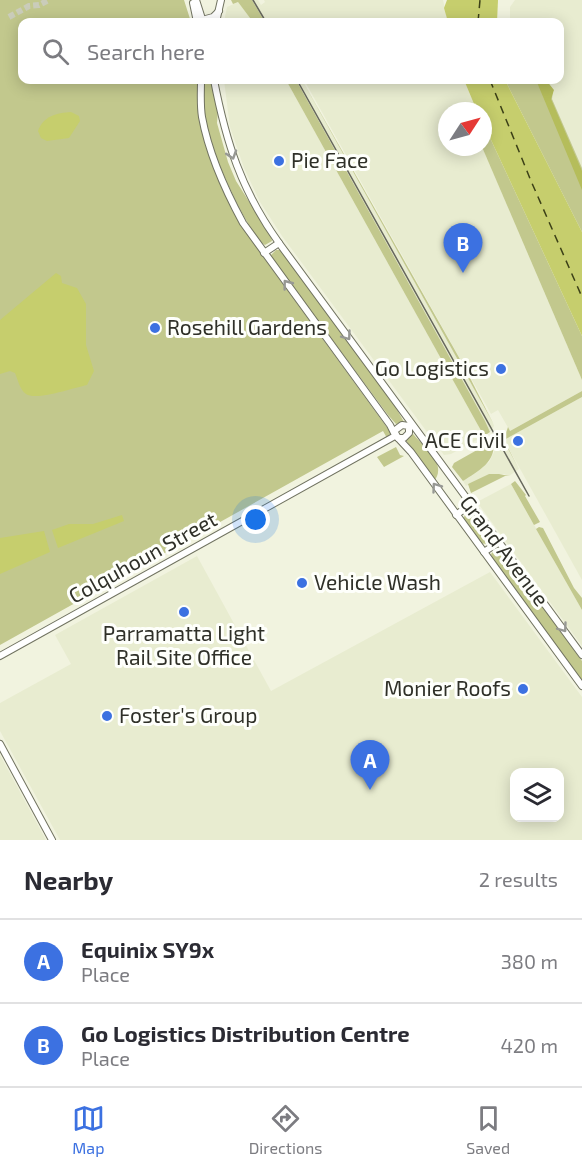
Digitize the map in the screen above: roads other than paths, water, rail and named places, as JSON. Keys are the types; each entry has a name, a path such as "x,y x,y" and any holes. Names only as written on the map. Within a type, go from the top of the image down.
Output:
{"street":[{"path":"194,0 200,18"},
{"path":"217,18 221,0"},
{"path":"213,18 219,11"},
{"name":"Grand Avenue","path":"201,84 202,115 209,145 238,215 353,372 396,436 411,452 582,686"},
{"name":"Grand Avenue","path":"215,84 236,167 258,211 279,243 582,656"},
{"path":"264,253 279,243"},
{"name":"Grand Avenue","path":"390,395 409,426 440,461"},
{"path":"400,425 409,426 408,435 403,439 396,436 400,425"},
{"name":"Colquhoun Street","path":"0,656 396,436"},
{"path":"456,515 471,504"},
{"path":"484,552 499,542"},
{"path":"0,744 52,840"}],"tunnel":[{"path":"9,17 29,6 39,5 49,0"}],"tram line":[{"path":"253,0 264,18"},
{"path":"299,84 529,496"}],"place":[{"name":"Pie Face","path":"279,161"},
{"name":"Go Logistics Distribution Centre","path":"463,273"},
{"name":"Rosehill Gardens","path":"155,328"},
{"name":"Go Logistics","path":"501,369"},
{"name":"ACE Civil","path":"518,441"},
{"name":"Vehicle Wash","path":"302,583"},
{"name":"Parramatta Light Rail Site Office","path":"184,612"},
{"name":"Monier Roofs","path":"523,689"},
{"name":"Foster's Group","path":"107,716"},
{"name":"Equinix SY9x","path":"370,790"}]}
